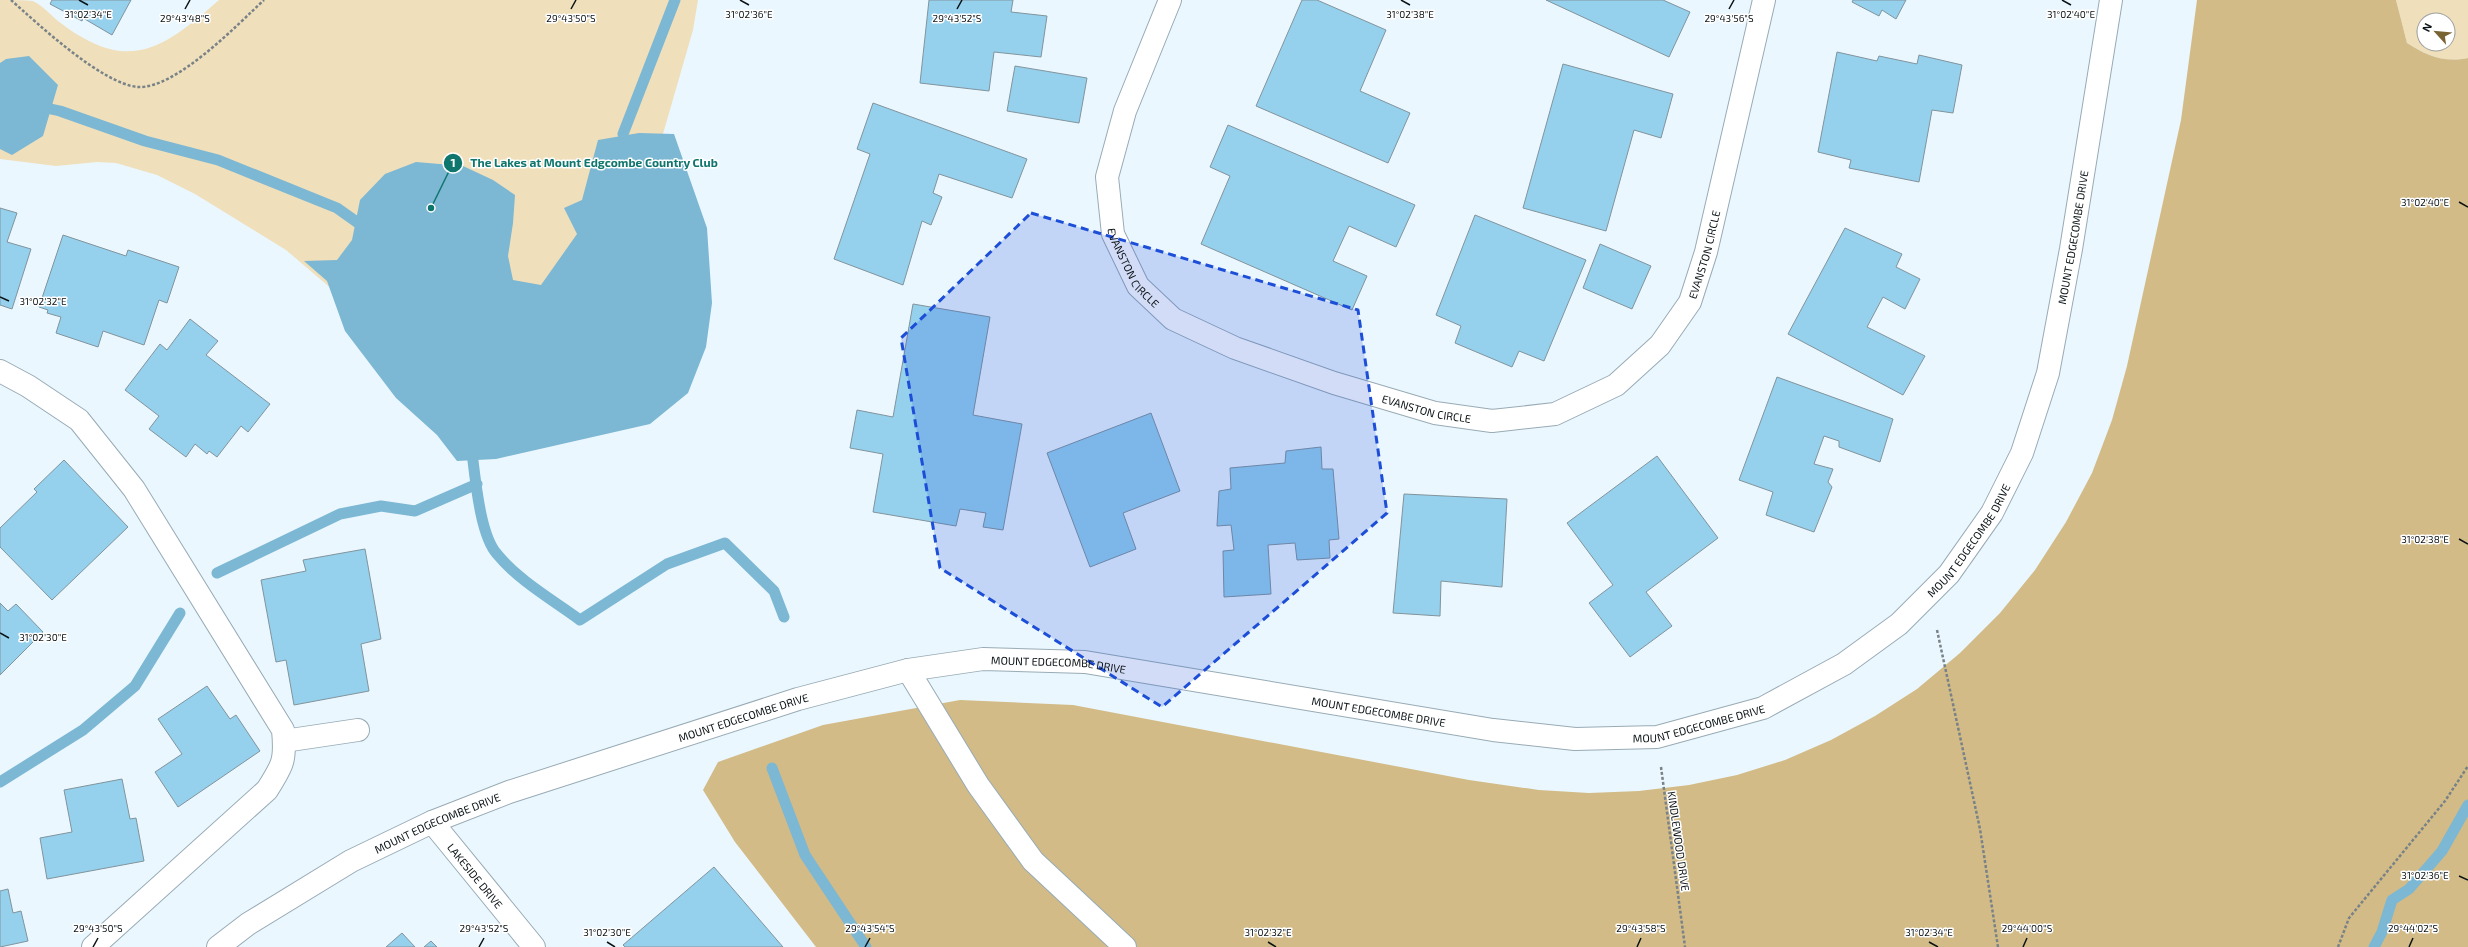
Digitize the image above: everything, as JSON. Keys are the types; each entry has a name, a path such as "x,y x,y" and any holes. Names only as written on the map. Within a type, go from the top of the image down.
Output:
{"street":[{"name":"EVANSTON CIRCLE","path":"1170,0 1125,111 1107,177 1113,234 1138,286 1173,320 1235,348 1334,383 1435,413 1492,421 1555,414 1616,385 1660,345 1690,302 1706,252 1764,0"},
{"name":"MOUNT EDGECOMBE DRIVE","path":"218,947 248,924 351,860 432,822 509,792 798,698 908,670 983,659 1085,662 1493,730 1575,739 1656,737 1763,708 1844,664 1899,624 1949,574 1992,513 2022,453 2048,373 2111,0"},
{"path":"1,375 28,386 78,420 134,489 283,730 285,753 280,770 267,790 92,947"},
{"path":"908,670 978,785 1033,861 1125,947"},
{"path":"284,741 358,730"},
{"name":"LAKESIDE DRIVE","path":"432,822 534,947"}],"path":[{"path":"11,0 77,56 116,79 139,87 164,80 194,62 264,0"},
{"path":"1929,594 1980,829 1998,947"},
{"name":"KINDLEWOOD DRIVE","path":"1656,737 1685,947"},
{"path":"2338,947 2348,918 2445,801 2468,766"}],"highlighted area":[{"path":"1031,213 1358,310 1387,513 1162,707 940,568 901,338"}],"shaded area":[{"path":"0,0 33,1 62,24 86,39 107,48 126,51 145,49 162,42 199,17 219,0 698,0 693,30 650,179 623,322 367,319 286,250 195,194 157,175 116,163 97,162 56,166 0,159"},
{"path":"2197,0 2396,0 2407,43 2416,48 2416,52 2422,52 2451,60 2468,58 2468,947 816,947 735,842 703,790 718,762 823,725 960,700 1073,705 1469,780 1539,790 1589,793 1639,791 1689,785 1737,775 1785,760 1831,740 1875,716 1917,689 1960,653 2000,613 2035,570 2066,522 2092,473 2112,420 2127,366 2181,120"},
{"path":"2396,0 2468,0 2468,58 2451,60 2443,59 2422,52 2456,52 2456,12 2416,12 2416,48 2407,43"}],"water":[{"path":"29,56 58,85 43,136 12,155 0,149 0,63 6,59"},
{"path":"639,133 674,134 707,228 712,303 706,347 688,393 650,424 496,459 457,461 437,435 396,398 345,331 327,281 304,261 337,260 352,240 360,200 385,174 416,162 463,166 493,180 515,195 513,223 508,256 513,280 541,285 577,234 564,208 582,200 598,140"}],"building":[{"path":"52,0 131,0 112,35 83,18 82,21 50,4"},
{"path":"929,0 1013,0 1011,12 1047,16 1041,57 994,52 989,91 920,83"},
{"path":"1302,0 1317,0 1386,30 1360,91 1410,113 1388,163 1256,106"},
{"path":"1546,0 1663,0 1690,12 1669,57"},
{"path":"1853,0 1906,0 1896,19 1882,10 1879,16 1852,2"},
{"path":"1837,52 1877,61 1879,56 1917,64 1919,55 1962,65 1953,113 1932,110 1919,182 1849,168 1851,160 1818,152"},
{"path":"1563,64 1673,94 1661,138 1634,130 1606,231 1523,208"},
{"path":"1015,66 1087,78 1079,123 1007,111"},
{"path":"873,103 1027,159 1012,198 939,174 933,193 942,197 931,225 922,221 903,285 834,259 870,154 857,149"},
{"path":"1228,125 1415,205 1396,247 1349,226 1333,261 1367,276 1352,310 1201,244 1230,176 1210,167"},
{"path":"0,208 17,213 7,242 31,249 12,309 0,305"},
{"path":"1475,215 1586,260 1544,361 1519,351 1512,367 1455,343 1461,326 1436,315"},
{"path":"1845,228 1902,254 1896,267 1920,279 1905,309 1883,297 1867,327 1925,356 1903,395 1788,334"},
{"path":"63,235 126,256 128,250 179,267 167,303 159,300 144,345 103,331 98,347 56,333 61,317 47,313 48,310 39,307"},
{"path":"1600,244 1651,266 1632,309 1583,288"},
{"path":"913,304 990,317 973,415 1022,424 1003,530 983,527 986,513 960,509 956,526 873,512 883,454 850,448 857,410 893,417"},
{"path":"190,319 218,341 206,355 270,404 248,432 241,426 217,457 209,451 207,454 195,444 186,457 149,429 159,416 125,390 160,344 167,350"},
{"path":"1777,377 1893,419 1880,462 1839,447 1839,441 1824,436 1814,464 1833,469 1828,482 1832,487 1814,532 1766,515 1773,492 1739,480"},
{"path":"1151,413 1180,491 1123,513 1136,549 1090,567 1047,453"},
{"path":"1321,447 1322,469 1333,469 1339,539 1329,540 1330,558 1297,560 1295,543 1268,545 1271,594 1224,597 1223,551 1234,550 1231,525 1217,526 1219,491 1231,489 1230,468 1285,463 1286,451"},
{"path":"1657,456 1718,538 1646,592 1672,626 1630,657 1589,603 1613,585 1567,523"},
{"path":"64,460 128,527 52,600 0,547 0,528 37,492 34,489"},
{"path":"1404,494 1507,499 1502,587 1441,581 1440,616 1393,613"},
{"path":"365,549 381,639 361,644 369,691 294,705 286,660 276,662 261,580 306,571 303,560"},
{"path":"0,603 8,611 16,604 43,632 0,675"},
{"path":"207,686 230,719 236,715 260,751 178,807 155,772 182,754 158,719"},
{"path":"122,779 130,819 136,818 144,861 47,879 40,838 72,832 64,790"},
{"path":"714,867 783,947 625,947 623,945"},
{"path":"8,889 13,913 21,911 28,941 0,947 0,891"},
{"path":"402,933 415,947 386,947"},
{"path":"431,941 437,947 424,947"}],"waterway":[{"path":"623,134 675,0"},
{"path":"37,106 60,111 145,141 218,160 337,208 368,230"},
{"path":"471,445 476,487 482,518 491,545 497,554 515,573 580,620 667,564 725,543 774,591 784,617"},
{"path":"217,573 340,514 381,506 415,511 477,484"},
{"path":"0,782 83,730 135,686 180,613"},
{"path":"772,768 805,855 866,947"},
{"path":"2374,947 2382,932 2392,900 2409,889 2442,851 2468,805"}],"place":[{"name":"The Lakes at Mount Edgcombe Country Club","path":"431,208"}]}
